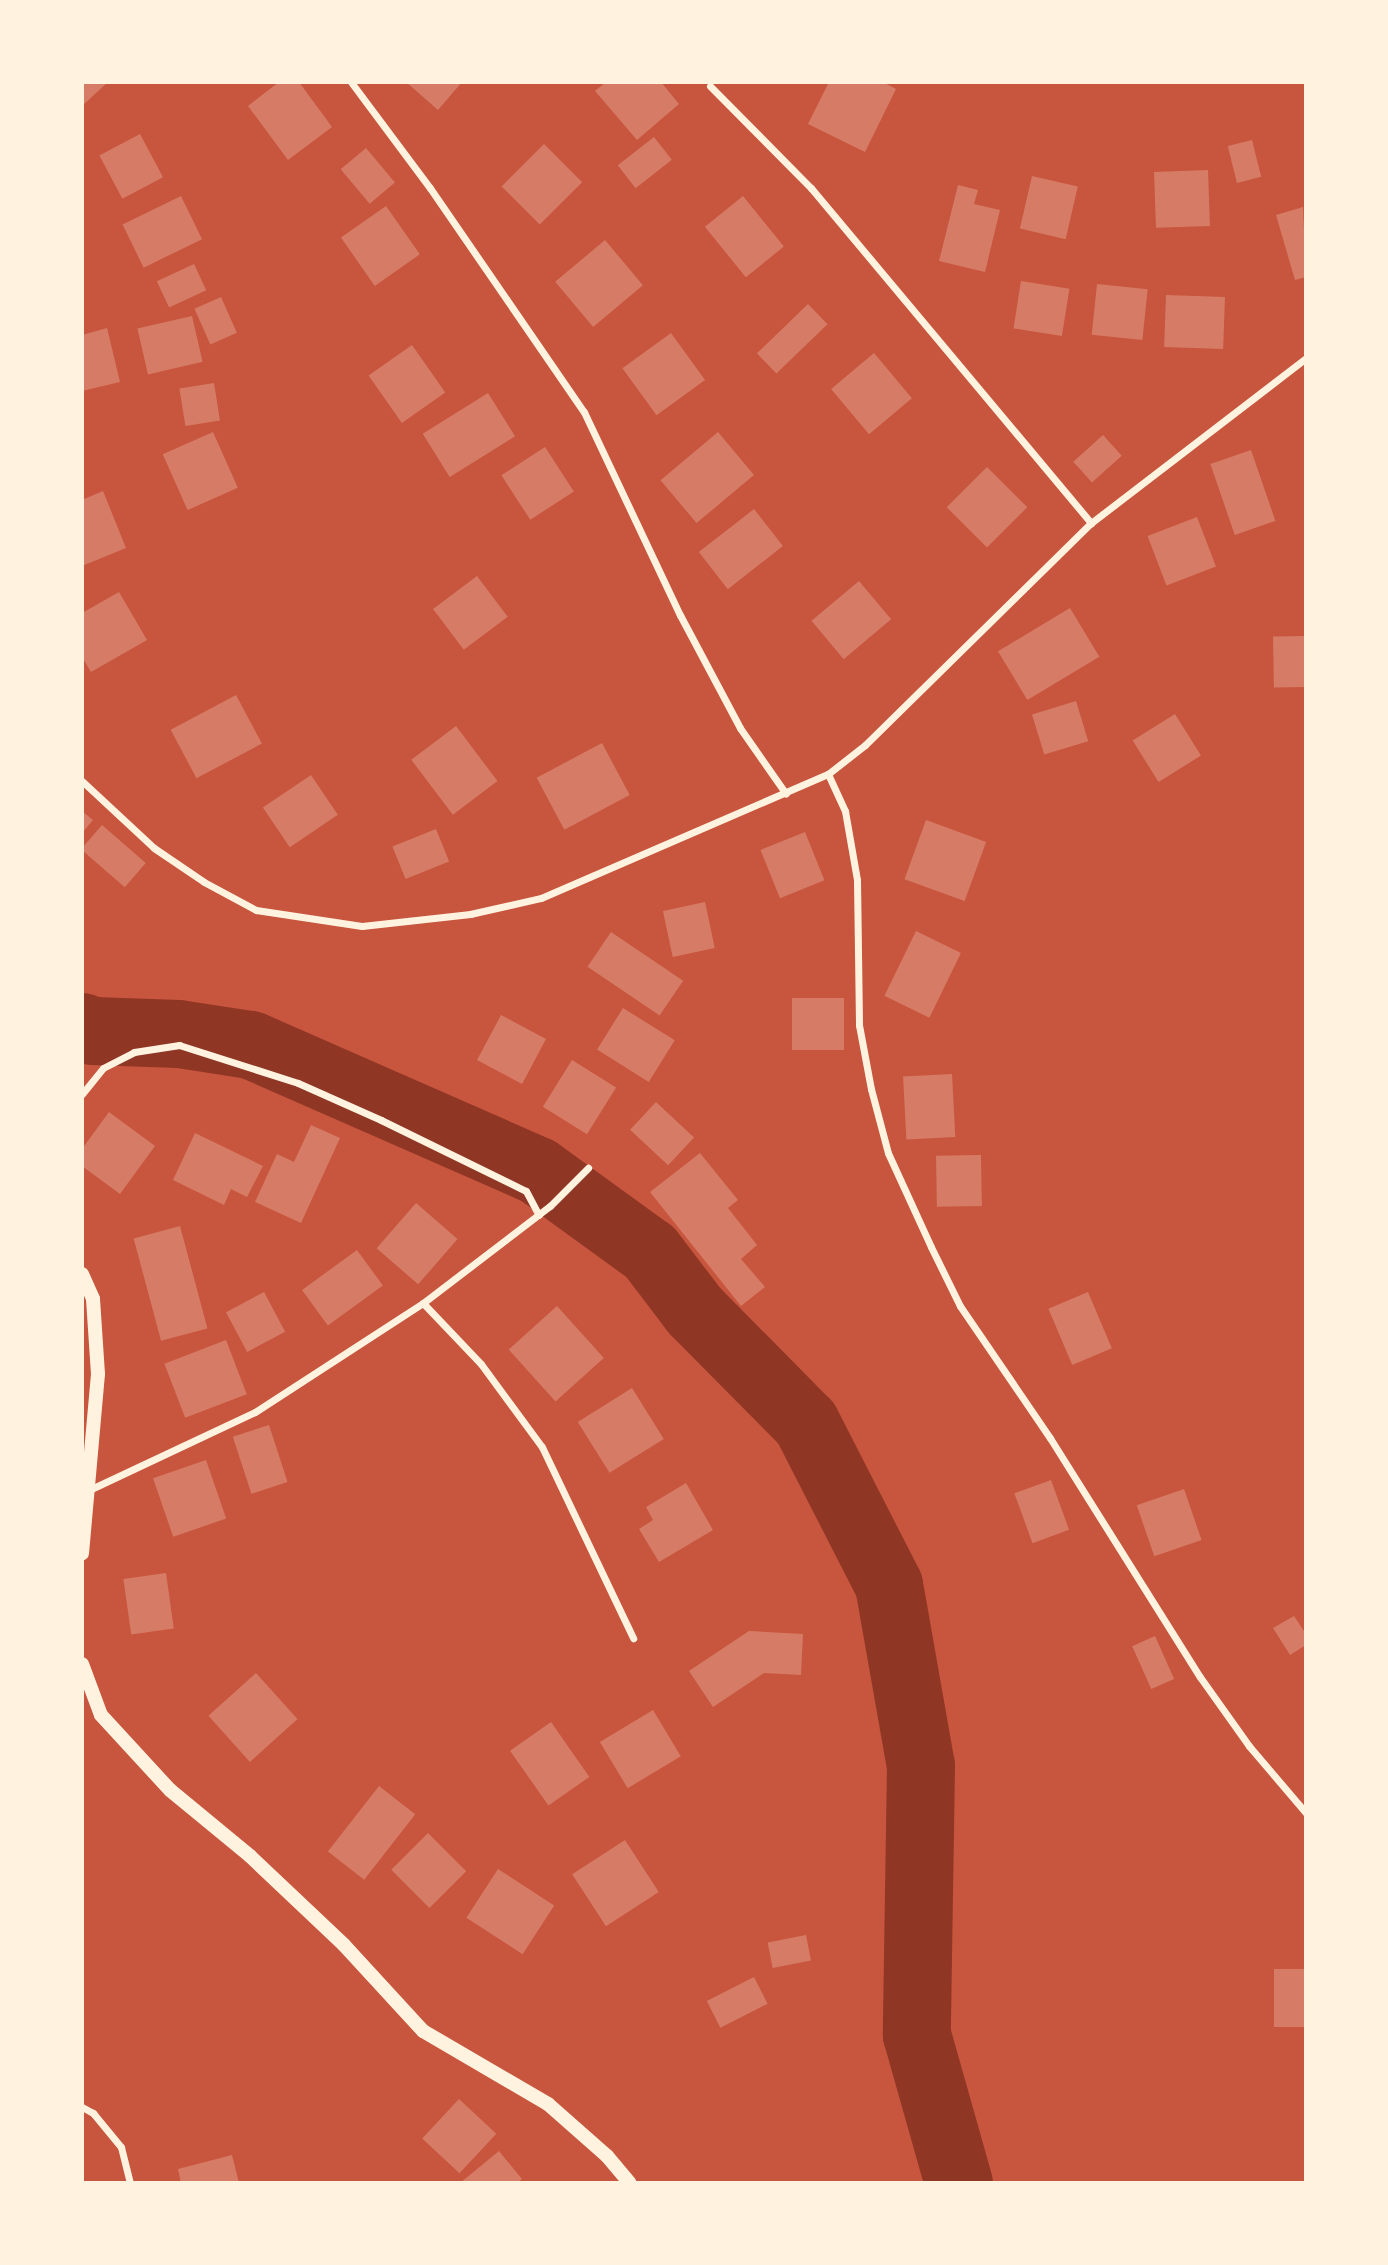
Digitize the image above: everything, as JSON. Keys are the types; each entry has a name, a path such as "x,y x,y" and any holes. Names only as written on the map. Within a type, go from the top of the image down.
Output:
{"main road":[{"path":"82,1273 93,1299 98,1374 82,1553"},
{"path":"82,1664 101,1714 170,1790 259,1865 344,1945 423,2031 548,2104 607,2156 630,2183"}],"street":[{"path":"351,82 430,188 584,412 680,615 740,728 786,794"},
{"path":"710,86 811,187 1091,523"},
{"path":"82,781 154,848 204,882 256,910 362,926 470,914 541,898 828,774 864,745 1091,523 1306,358"},
{"path":"828,774 845,811 857,880 859,1025 871,1089 888,1153 960,1306 1050,1438 1200,1677 1249,1746 1306,1813"},
{"path":"82,1094 103,1068 134,1052 179,1045 298,1083 381,1120 526,1191 539,1215"},
{"path":"89,1490 255,1412 423,1303 539,1215 586,1170"},
{"path":"423,1303 481,1364 542,1447 633,1638"},
{"path":"82,2107 93,2113 121,2147 130,2183"}],"building":[{"path":"82,82 108,82 82,106"},
{"path":"279,82 299,82 332,127 288,160 248,106"},
{"path":"406,82 462,82 438,110"},
{"path":"606,82 661,82 679,104 637,140 595,91"},
{"path":"829,82 883,82 896,89 865,152 808,124"},
{"path":"140,134 163,177 122,199 99,156"},
{"path":"654,137 672,160 636,188 618,165"},
{"path":"1252,140 1261,177 1237,183 1228,146"},
{"path":"544,144 582,182 540,225 502,186"},
{"path":"366,148 395,182 370,204 341,169"},
{"path":"1208,170 1210,226 1156,228 1154,172"},
{"path":"1032,176 1078,187 1066,239 1020,229"},
{"path":"958,185 978,190 974,204 1000,210 985,272 939,261"},
{"path":"181,196 202,239 144,268 123,224"},
{"path":"743,196 784,247 746,277 705,227"},
{"path":"386,206 420,254 375,286 341,238"},
{"path":"1303,207 1306,277 1295,280 1276,215"},
{"path":"605,240 643,285 593,327 555,282"},
{"path":"194,264 206,290 169,308 157,281"},
{"path":"1021,281 1069,289 1062,336 1013,328"},
{"path":"1097,284 1148,289 1142,340 1092,335"},
{"path":"1166,295 1225,297 1223,349 1164,347"},
{"path":"221,297 237,333 210,344 195,309"},
{"path":"808,304 827,324 776,373 757,353"},
{"path":"192,316 203,362 148,374 137,329"},
{"path":"107,328 120,382 82,391 82,335"},
{"path":"671,333 705,380 657,415 622,368"},
{"path":"412,345 445,393 402,423 369,375"},
{"path":"874,353 912,398 869,434 831,389"},
{"path":"214,383 220,421 185,426 179,388"},
{"path":"488,393 515,436 450,477 423,434"},
{"path":"213,432 238,488 188,510 163,454"},
{"path":"718,432 754,475 697,523 661,480"},
{"path":"1103,435 1122,456 1092,483 1073,462"},
{"path":"545,447 574,491 530,520 501,475"},
{"path":"1251,450 1275,521 1235,535 1210,464"},
{"path":"987,467 1027,507 987,548 947,507"},
{"path":"103,491 126,548 82,566 82,500"},
{"path":"754,509 783,546 728,589 699,552"},
{"path":"1197,517 1216,566 1167,585 1148,536"},
{"path":"477,576 508,617 464,650 433,609"},
{"path":"859,581 891,619 844,659 812,621"},
{"path":"119,592 147,640 91,672 82,657 82,613"},
{"path":"1070,608 1099,657 1027,700 998,651"},
{"path":"1305,636 1306,687 1274,688 1273,637"},
{"path":"236,695 262,744 196,778 171,730"},
{"path":"1076,701 1088,741 1044,755 1032,714"},
{"path":"1175,714 1201,756 1159,782 1133,740"},
{"path":"456,726 498,781 453,815 411,760"},
{"path":"602,743 630,795 564,830 537,778"},
{"path":"311,775 338,815 290,847 263,807"},
{"path":"82,811 93,820 82,833"},
{"path":"926,820 986,842 965,901 904,879"},
{"path":"102,825 146,863 125,887 82,850"},
{"path":"436,829 449,861 406,879 392,847"},
{"path":"805,832 824,880 780,898 760,850"},
{"path":"705,902 715,948 673,957 663,911"},
{"path":"916,931 961,953 929,1018 884,996"},
{"path":"611,932 683,981 660,1015 588,967"},
{"path":"792,998 844,998 844,1050 792,1050"},
{"path":"623,1008 675,1040 649,1082 597,1050"},
{"path":"501,1015 546,1039 522,1084 477,1060"},
{"path":"572,1060 616,1088 587,1134 543,1107"},
{"path":"952,1074 955,1137 906,1139 903,1077"},
{"path":"656,1102 694,1137 668,1165 630,1130"},
{"path":"109,1112 155,1146 120,1194 82,1166 82,1149"},
{"path":"311,1125 340,1138 301,1223 255,1202 277,1154 294,1162"},
{"path":"195,1133 263,1166 247,1197 231,1189 224,1205 173,1180"},
{"path":"700,1153 738,1200 728,1208 757,1245 741,1259 765,1287 741,1306 650,1192"},
{"path":"981,1155 982,1206 937,1207 936,1156"},
{"path":"416,1203 458,1239 418,1284 377,1248"},
{"path":"180,1226 207,1328 161,1341 134,1238"},
{"path":"357,1250 383,1286 328,1326 302,1290"},
{"path":"264,1292 285,1332 247,1352 226,1312"},
{"path":"1088,1292 1112,1348 1072,1365 1048,1309"},
{"path":"557,1306 604,1358 556,1402 509,1349"},
{"path":"226,1340 247,1394 185,1418 164,1364"},
{"path":"632,1388 664,1439 610,1473 578,1422"},
{"path":"269,1425 288,1482 251,1494 233,1437"},
{"path":"206,1460 226,1519 173,1537 153,1478"},
{"path":"1051,1480 1069,1530 1032,1543 1014,1493"},
{"path":"686,1483 713,1530 659,1562 639,1529 653,1520 646,1507"},
{"path":"1184,1489 1202,1540 1154,1556 1137,1505"},
{"path":"166,1573 174,1628 131,1634 123,1579"},
{"path":"1294,1616 1306,1634 1306,1645 1290,1655 1273,1628"},
{"path":"749,1631 803,1634 801,1675 764,1673 713,1707 689,1671"},
{"path":"1155,1636 1174,1679 1151,1689 1132,1646"},
{"path":"256,1673 297,1719 250,1762 208,1716"},
{"path":"653,1710 681,1756 628,1788 600,1742"},
{"path":"551,1722 589,1777 548,1806 510,1751"},
{"path":"379,1786 415,1814 364,1880 328,1851"},
{"path":"428,1833 466,1871 429,1908 391,1870"},
{"path":"625,1840 659,1892 606,1926 572,1874"},
{"path":"498,1869 554,1905 523,1954 466,1918"},
{"path":"806,1935 811,1961 773,1968 768,1942"},
{"path":"1274,1969 1306,1969 1306,2027 1274,2027"},
{"path":"754,1977 768,2004 720,2028 707,2001"},
{"path":"459,2099 496,2134 459,2173 422,2138"},
{"path":"499,2151 522,2179 517,2183 460,2183"},
{"path":"232,2155 239,2183 181,2183 178,2169"}],"waterway":[{"path":"82,1027 93,1031 179,1034 251,1045 538,1171 650,1252 695,1311 806,1423 889,1585 921,1766 917,2035 959,2183"}]}
